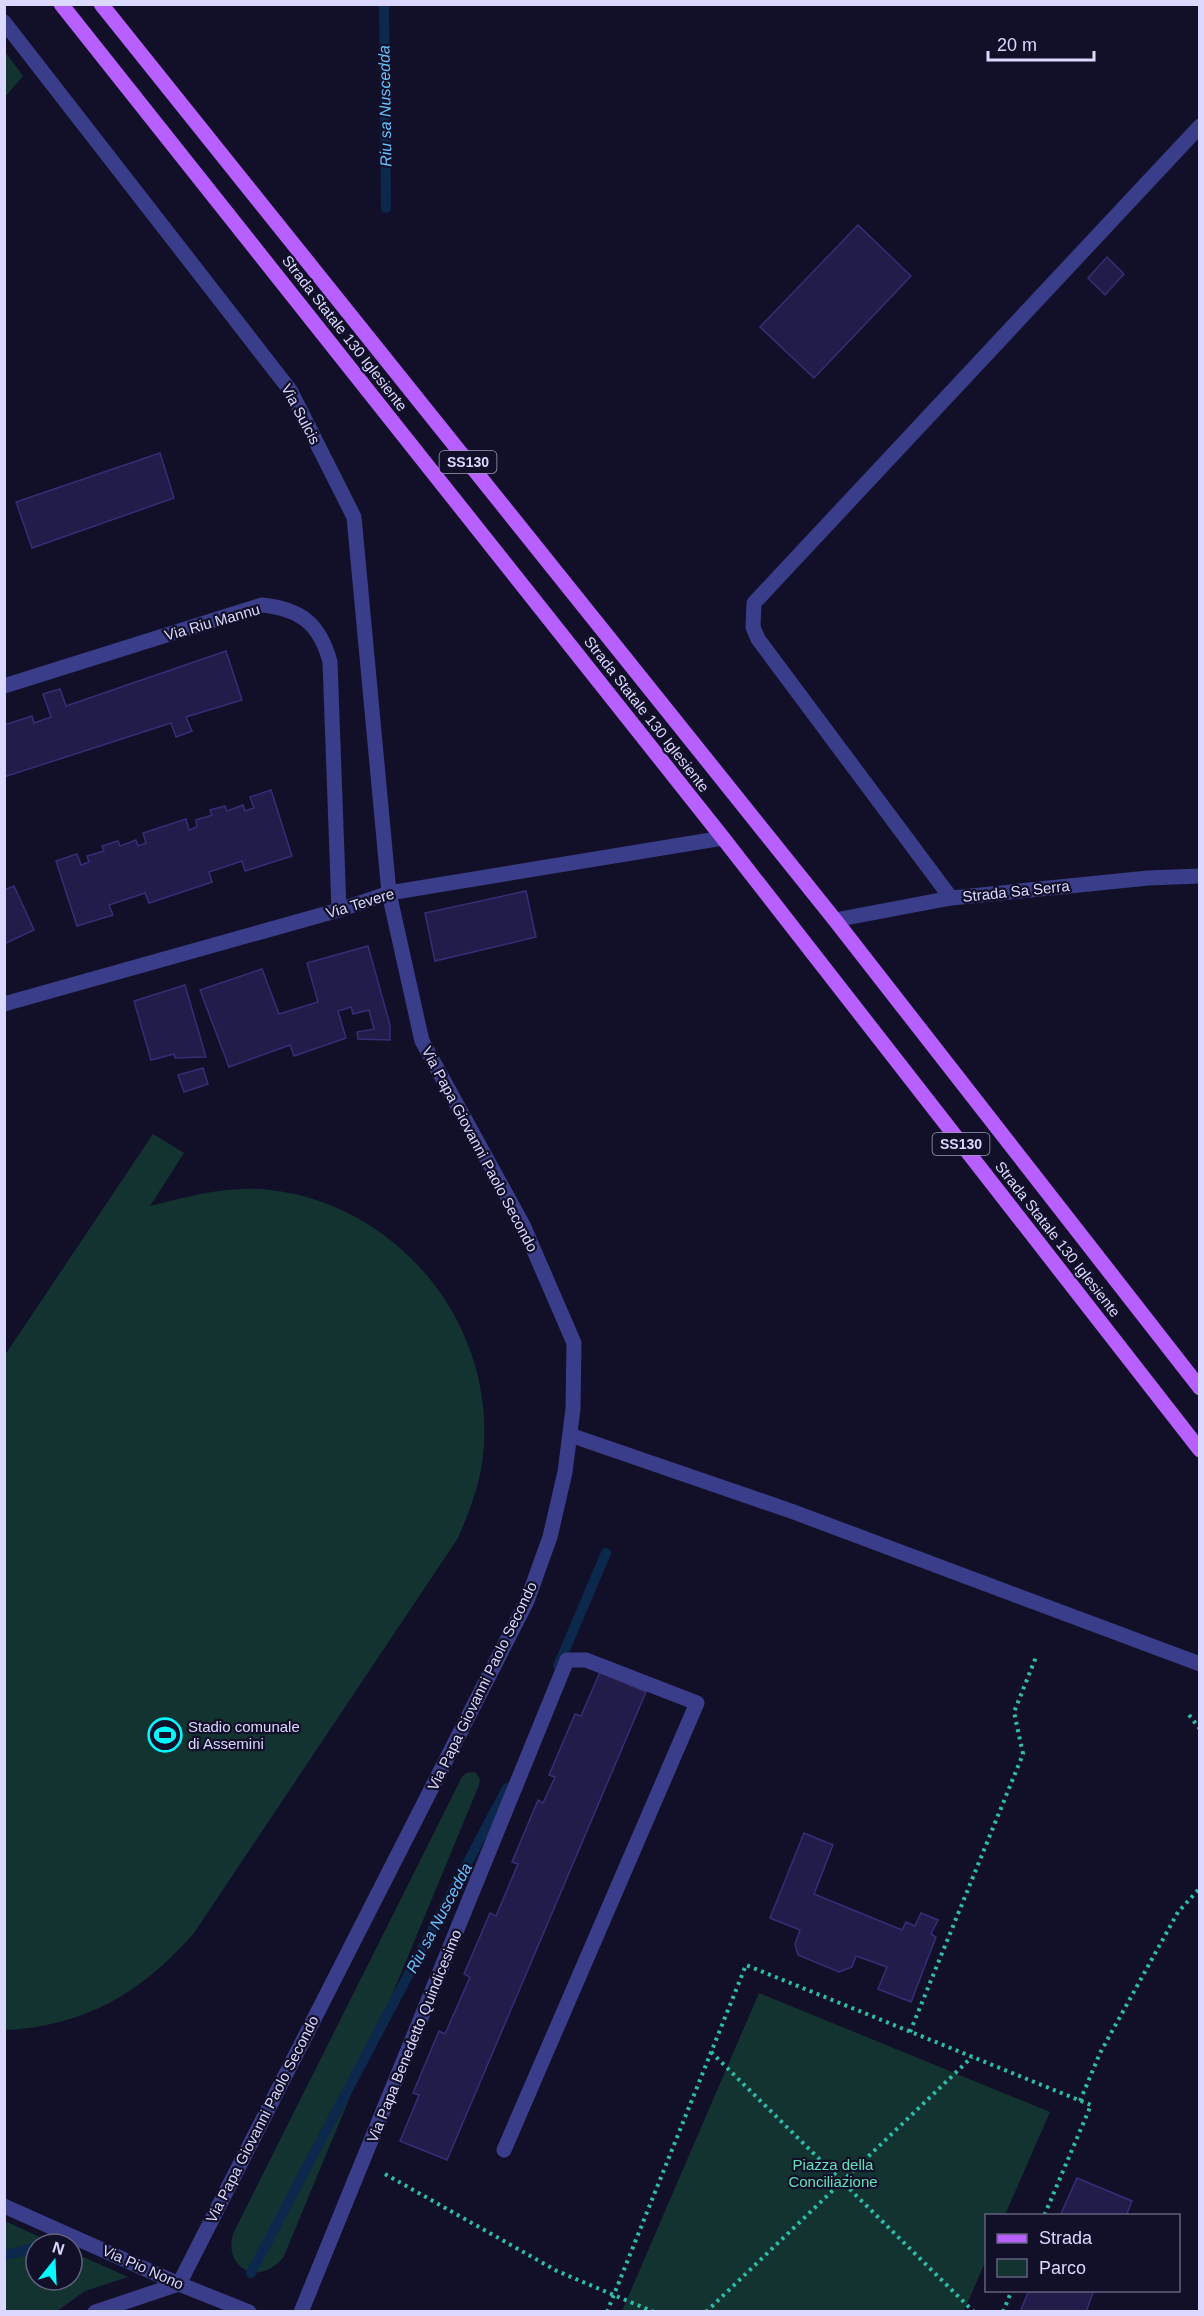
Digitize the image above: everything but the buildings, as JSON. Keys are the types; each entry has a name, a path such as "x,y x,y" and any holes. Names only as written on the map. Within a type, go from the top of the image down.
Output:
{"main road":[{"name":"Strada Statale 130 Iglesiente","path":"61,4 723,838 1200,1450"},
{"name":"Strada Statale 130 Iglesiente","path":"100,4 835,920 1200,1388"}],"street":[{"name":"Via Sulcis","path":"4,22 291,390 354,518 389,893"},
{"path":"951,897 758,639 753,627 754,603 1200,126"},
{"name":"Via Riu Mannu","path":"4,686 262,605 282,607 301,615 316,629 325,644 330,662 339,910"},
{"name":"Via Tevere","path":"4,1004 339,910 389,893 723,838"},
{"name":"Strada Sa Serra","path":"835,920 951,897 1148,878 1200,876"},
{"name":"Via Papa Giovanni Paolo Secondo","path":"179,2284 527,1601 550,1537 570,1435 573,1409 574,1343 523,1225 422,1041 389,893"},
{"path":"570,1435 791,1511 1200,1664"},
{"name":"Via Papa Benedetto Quindicesimo","path":"301,2312 567,1660 586,1660 697,1703 504,2150"},
{"name":"Via Pio Nono","path":"4,2206 179,2284 249,2312"},
{"path":"95,2312 179,2284"}],"path":[{"path":"910,2032 1023,1754 1014,1713 1036,1657"},
{"path":"1189,1715 1200,1729"},
{"path":"1080,2101 1100,2053 1178,1912 1200,1888"},
{"path":"607,2312 747,1965 1090,2105 1045,2214"},
{"path":"711,2052 974,2312"},
{"path":"706,2312 972,2057"},
{"path":"363,2161 557,2271 654,2312"},
{"path":"1003,2312 1011,2292"}],"green space":[{"path":"5,52 23,76 5,97"},
{"name":"Stadio comunale di Assemini","path":"153,1134 184,1153 150,1206 225,1190 271,1190 319,1201 362,1221 401,1249 433,1283 458,1323 476,1367 484,1415 482,1464 475,1493 458,1538 194,1933 154,1973 110,2003 61,2022 5,2030 5,1355"},
{"path":"475,1772 480,1779 479,1785 284,2256 265,2271 246,2270 234,2257 231,2247 233,2234 462,1777 466,1773"},
{"name":"Piazza della Conciliazione","path":"759,1993 1050,2112 1005,2214 985,2214 985,2262 964,2311 622,2311"},
{"path":"5,2221 29,2232 24,2232 24,2292 84,2292 57,2311 5,2311"},
{"path":"84,2257 128,2277 85,2291"}],"waterway":[{"name":"Riu sa Nuscedda","path":"384,4 386,208"},
{"name":"Riu sa Nuscedda","path":"558,1666 606,1553"},
{"name":"Riu sa Nuscedda","path":"251,2273 507,1788"},
{"name":"Riu sa Nuscedda","path":"4,2256 24,2250"}],"place":[{"name":"Stadio comunale di Assemini","path":"165,1735"}]}
